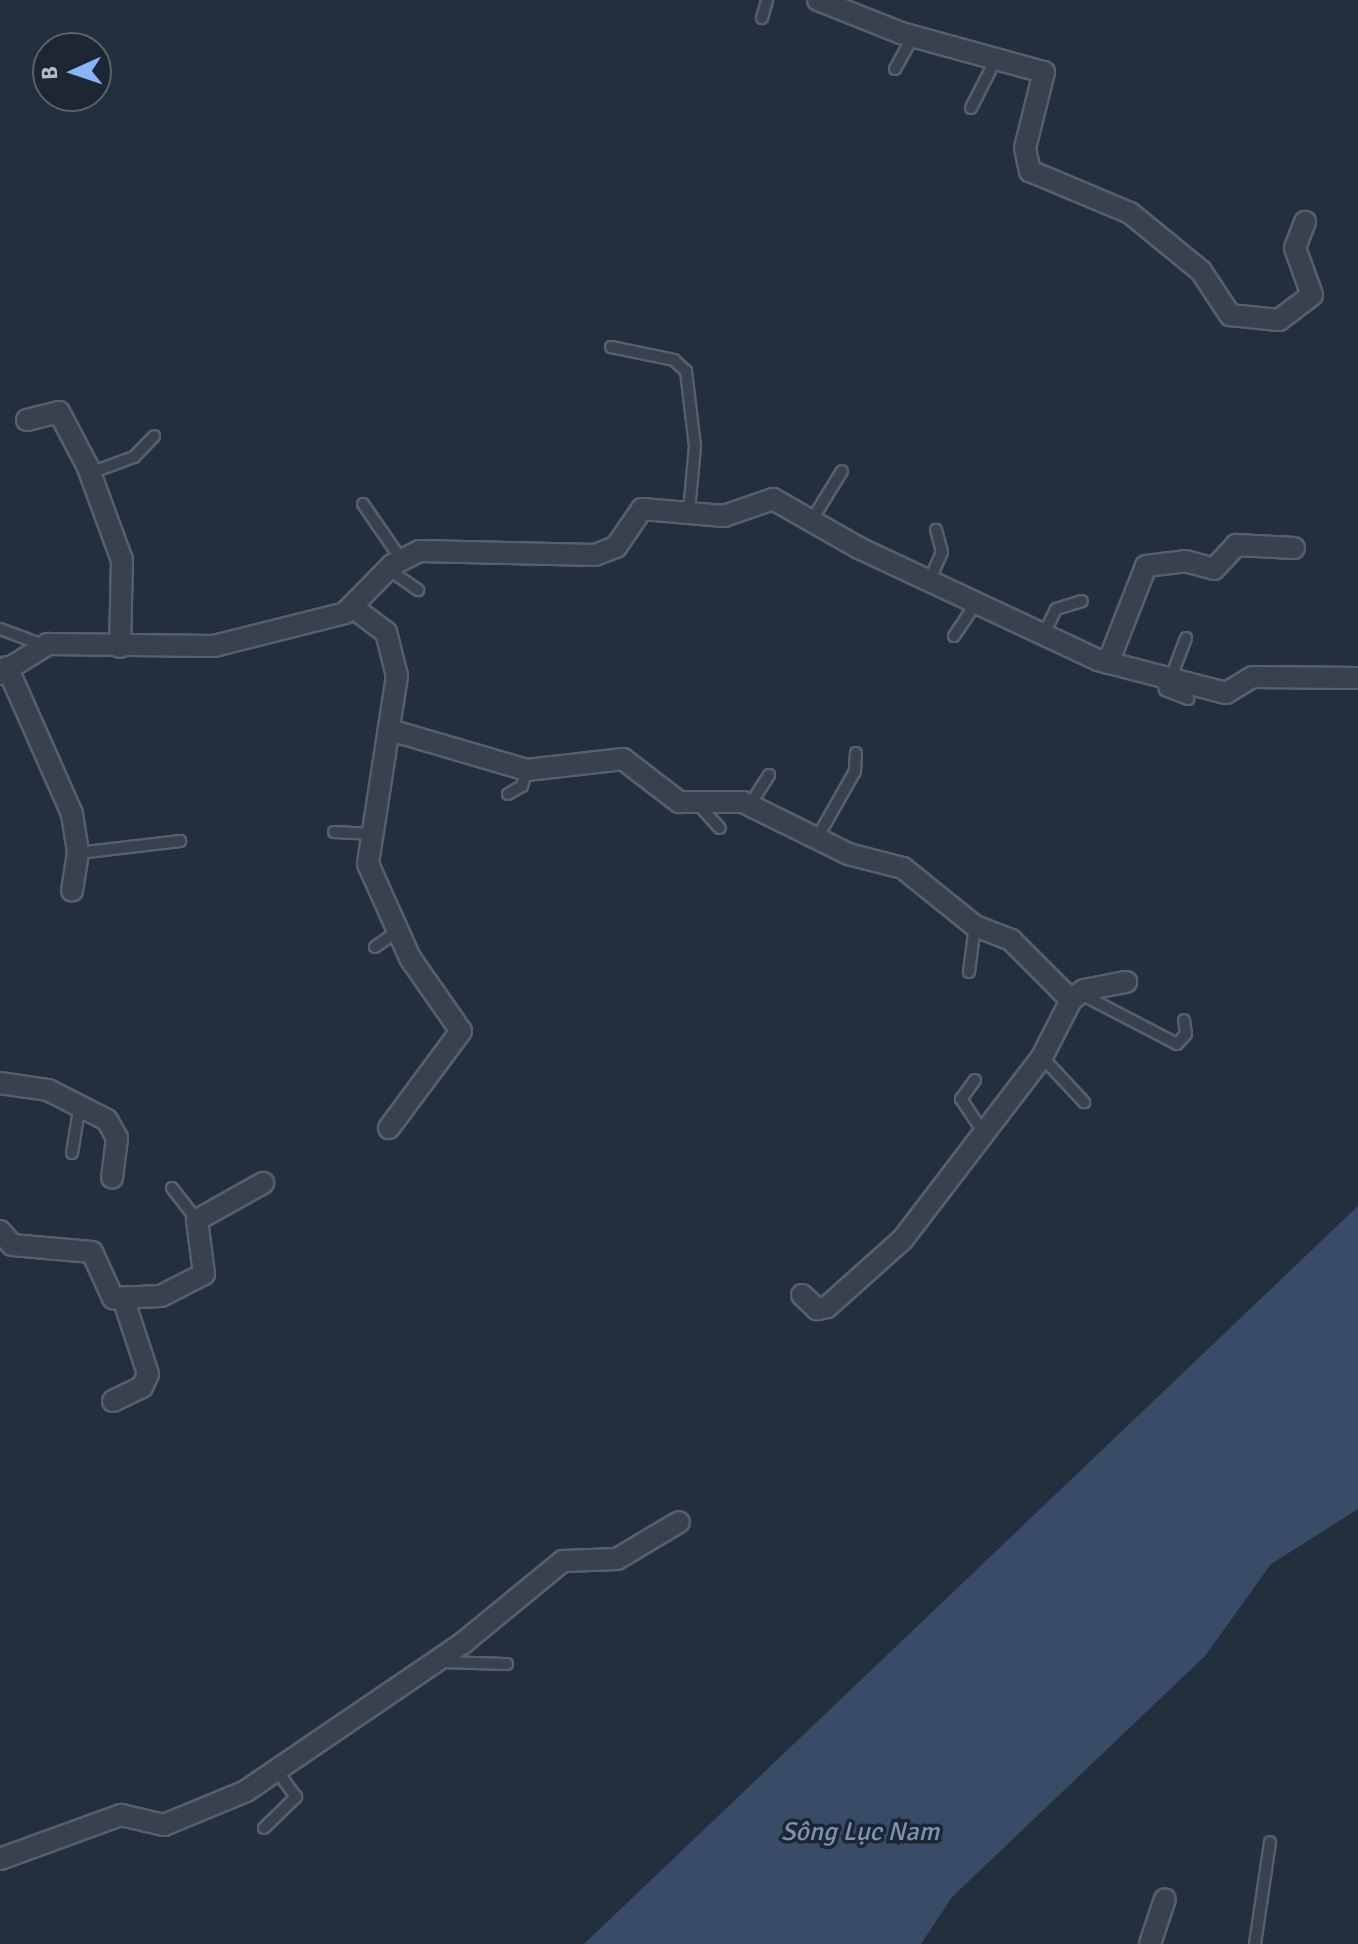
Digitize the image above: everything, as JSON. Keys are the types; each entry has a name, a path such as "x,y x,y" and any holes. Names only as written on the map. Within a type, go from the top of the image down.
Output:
{"street":[{"path":"818,0 913,36 1039,69 1046,78 1025,148 1030,171 1130,213 1201,271 1230,315 1279,320 1312,295 1295,248 1305,222"},
{"path":"27,420 59,412 90,473 122,560 120,647"},
{"path":"72,891 78,853 72,814 3,671 43,645 120,647 245,642 355,609 394,564 433,550 595,555 616,547 642,509 724,516 773,499 813,518 859,548 931,577 1043,635 1108,663 1166,680 1226,693 1253,677 1358,678"},
{"path":"1108,663 1146,566 1185,561 1214,569 1236,545 1294,548"},
{"path":"355,609 386,632 395,653 390,730 369,834 368,864 398,931 461,1031 389,1128"},
{"path":"390,730 527,770 623,759 670,798 699,805 749,806 816,840 903,868 975,926 1011,940 1075,997"},
{"path":"802,1295 817,1309 827,1307 903,1239 982,1130 1042,1057 1075,997 1126,982"},
{"path":"0,1083 80,1104 113,1127 112,1178"},
{"path":"124,1301 198,1283 207,1266 197,1220 263,1183"},
{"path":"0,1231 12,1245 92,1252 108,1292 124,1301 148,1374 142,1387 113,1401"},
{"path":"0,1859 121,1815 164,1825 277,1771 436,1662 563,1561 617,1559 679,1522"},
{"path":"1150,1944 1165,1899"}],"lane":[{"path":"762,18 767,0"},
{"path":"895,69 913,36"},
{"path":"971,108 997,57"},
{"path":"611,347 674,360 686,371 695,447 689,511"},
{"path":"90,473 134,457 154,436"},
{"path":"813,518 842,471"},
{"path":"363,504 394,564 418,590"},
{"path":"931,577 942,552 936,530"},
{"path":"1043,635 1056,609 1082,601"},
{"path":"954,636 976,603"},
{"path":"0,629 43,645"},
{"path":"1186,638 1166,680 1165,690 1188,699"},
{"path":"816,840 855,771 856,753"},
{"path":"508,794 522,786 527,770"},
{"path":"749,806 769,775"},
{"path":"699,805 720,828"},
{"path":"334,832 369,834"},
{"path":"78,853 180,841"},
{"path":"969,972 975,926"},
{"path":"375,947 398,931"},
{"path":"1075,997 1177,1044 1186,1034 1184,1020"},
{"path":"1042,1057 1084,1102"},
{"path":"975,1080 961,1099 982,1130"},
{"path":"72,1153 80,1104"},
{"path":"172,1188 197,1220"},
{"path":"436,1662 507,1664"},
{"path":"264,1828 296,1797 277,1771"},
{"path":"1255,1944 1270,1842"}],"water":[{"name":"Sông Lục Nam","path":"1358,1206 1358,1509 1271,1564 1205,1656 952,1897 921,1944 584,1944"}]}
